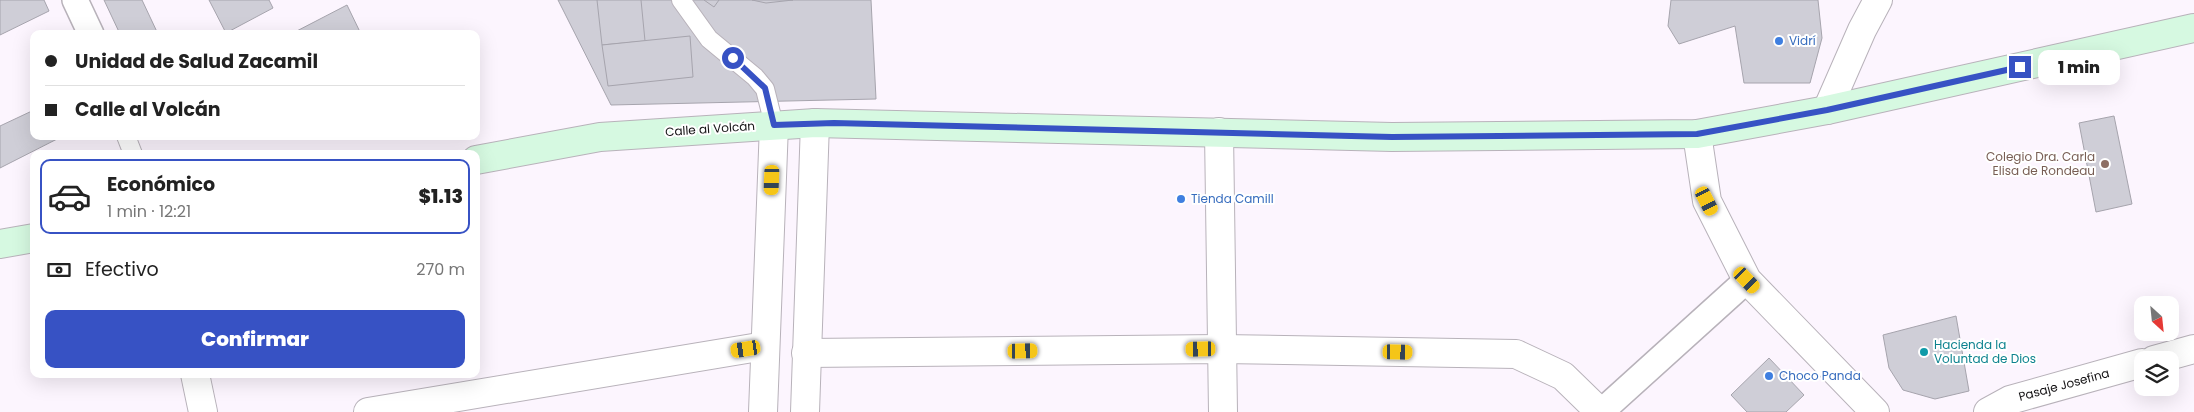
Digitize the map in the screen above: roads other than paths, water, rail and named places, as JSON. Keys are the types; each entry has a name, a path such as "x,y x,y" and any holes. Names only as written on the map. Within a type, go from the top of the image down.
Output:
{"main road":[{"name":"Calle al Volcán","path":"480,159 600,137 815,123 1392,137 1697,134 1827,110 2194,28"},
{"path":"0,244 30,239"}],"street":[{"path":"74,0 89,30"},
{"path":"1827,110 1862,30 1878,0"},
{"path":"805,412 815,123"},
{"path":"763,412 774,125"},
{"path":"1218,132 1223,412"},
{"path":"1697,134 1707,201 1747,280 1875,412"},
{"path":"769,252 809,255"},
{"path":"806,353 1221,349 1516,354 1563,376 1601,412 1747,280"},
{"path":"368,412 765,346"},
{"path":"2179,353 2194,349"},
{"name":"Pasaje Josefina","path":"1988,412 2010,400 2134,365"},
{"path":"196,378 204,412"}],"lane":[{"path":"681,0 709,39 748,71 765,88 774,125"}],"place":[{"name":"Vidrí","path":"1779,41"},
{"name":"Colegio Dra. Carla Elisa de Rondeau","path":"2105,164"},
{"name":"Tienda Camill","path":"1181,199"},
{"name":"Hacienda la Voluntad de Dios","path":"1924,352"},
{"name":"Choco Panda","path":"1769,376"}]}
